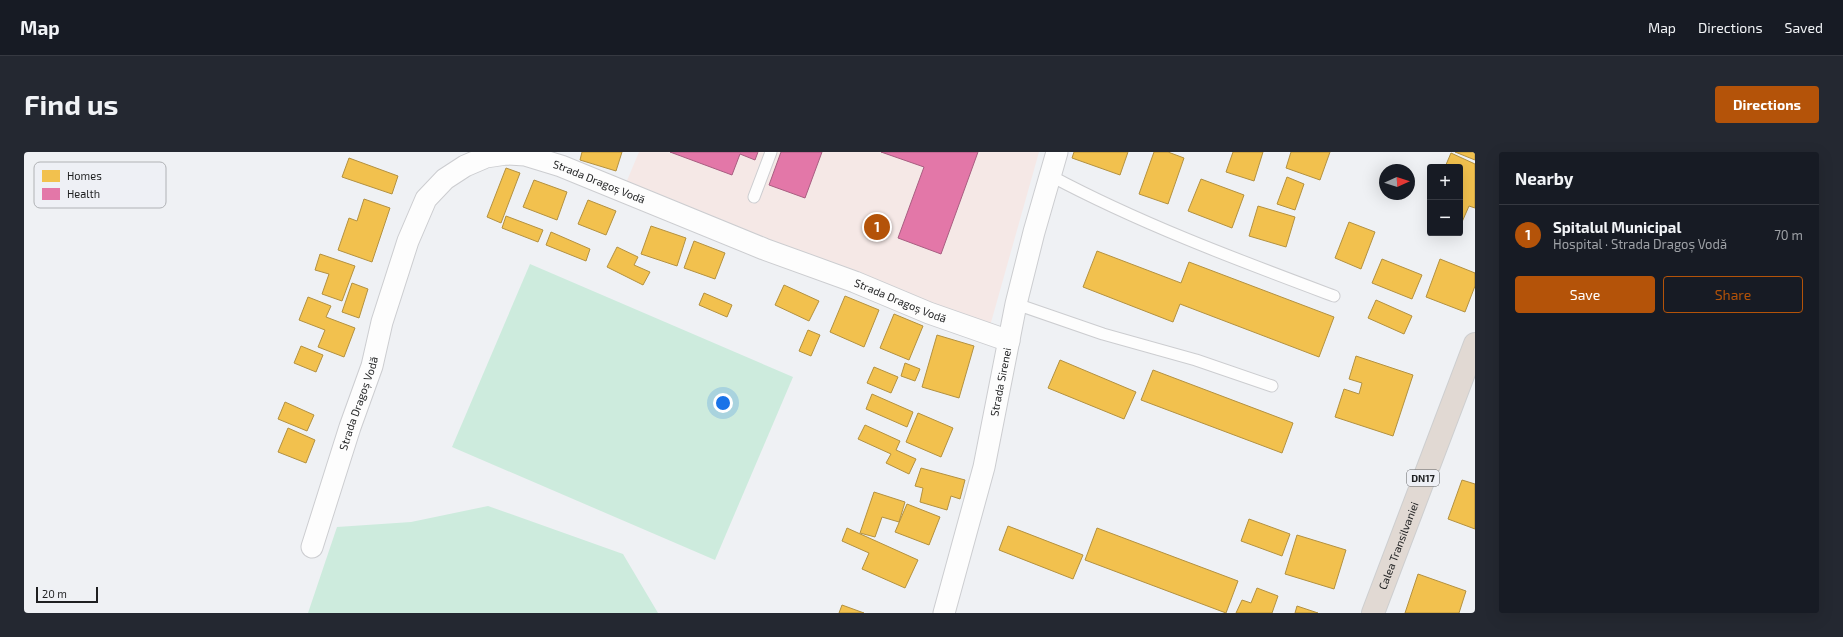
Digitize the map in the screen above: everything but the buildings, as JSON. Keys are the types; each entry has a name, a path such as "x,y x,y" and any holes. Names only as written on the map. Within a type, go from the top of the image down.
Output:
{"highway":[{"name":"Calea Transilvaniei","path":"1373,613 1475,344"}],"street":[{"name":"Strada Sirenei","path":"947,612 984,467 1016,304 1034,232 1057,152"},
{"name":"Strada Dragoș Vodă","path":"312,547 350,427 372,366 382,322 408,241 426,199 445,179 464,166 486,157 526,153 764,250 855,282 929,313 1008,341"}],"lane":[{"path":"754,197 771,152"},
{"path":"1050,176 1093,198 1188,239 1334,296"},
{"path":"1016,304 1044,315 1103,334 1196,360 1272,386"}],"shaded area":[{"path":"639,152 1039,152 990,326 626,183"}],"green space":[{"path":"530,264 793,377 715,560 452,447"},
{"path":"488,506 623,554 658,613 308,613 337,527 411,522"}],"place":[{"name":"Spitalul Municipal","path":"877,227"}]}
